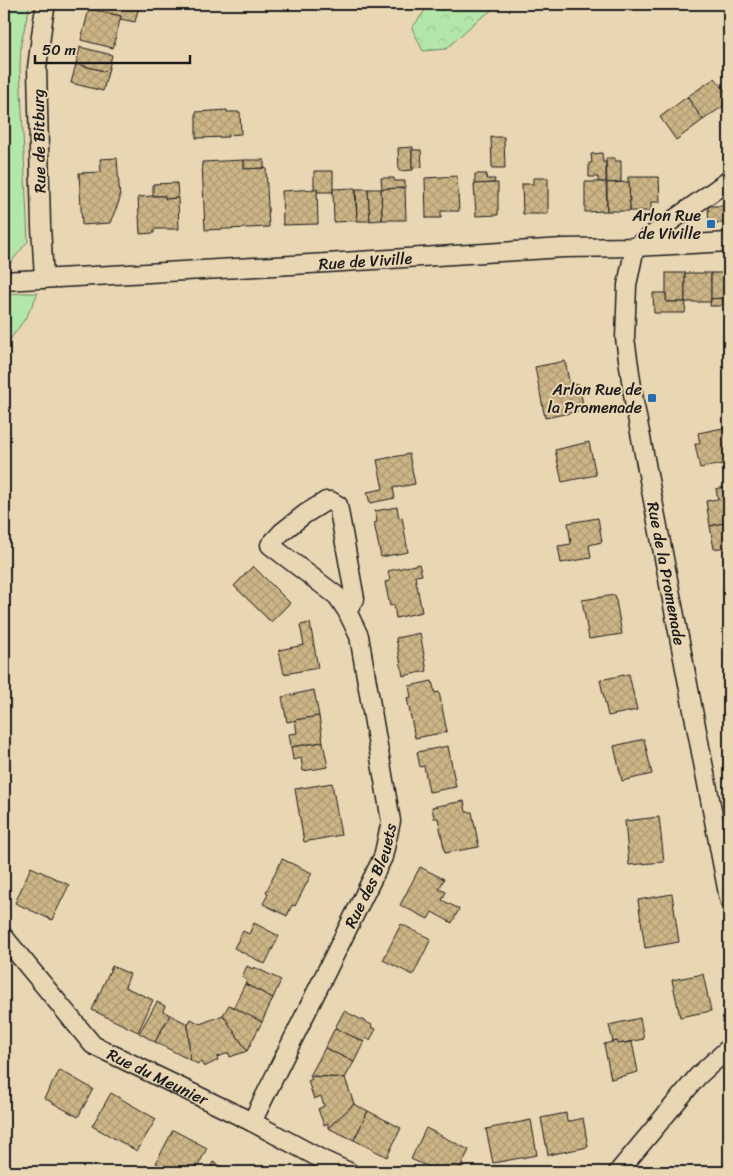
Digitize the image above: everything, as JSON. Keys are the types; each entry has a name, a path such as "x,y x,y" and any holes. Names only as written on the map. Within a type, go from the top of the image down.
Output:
{"street":[{"name":"Rue de Bitburg","path":"44,279 37,68 46,4"},
{"path":"635,247 729,180"},
{"name":"Rue de Viville","path":"4,281 563,248 635,247 729,242"},
{"name":"Rue de la Promenade","path":"635,247 627,285 625,338 630,374 729,899"},
{"name":"Rue des Bleuets","path":"252,1122 383,857 391,821 359,636 338,596 270,545 297,520 326,501 331,501 338,505 355,599 347,611"},
{"name":"Rue du Meunier","path":"4,937 93,1045 252,1122 349,1172"},
{"path":"618,1172 698,1076 729,1048"}],"green space":[{"path":"6,4 30,4 21,43 20,68 28,241 7,267 4,267 4,14"},
{"path":"430,4 500,4 474,23 446,49 423,51 412,28"},
{"path":"38,293 27,316 4,348 4,294"}],"building":[{"path":"105,4 139,6 135,22 120,19 121,16 103,12"},
{"path":"89,9 121,16 113,48 81,40"},
{"path":"80,47 112,55 108,72 76,64"},
{"path":"76,64 108,72 103,91 71,83"},
{"path":"715,78 729,96 729,102 703,120 687,97"},
{"path":"687,97 703,120 676,140 660,117"},
{"path":"227,110 227,112 240,112 241,134 228,135 228,137 196,138 196,112"},
{"path":"491,137 504,137 505,168 492,168"},
{"path":"413,147 413,170 399,171 398,148"},
{"path":"412,150 421,150 422,167 412,168"},
{"path":"602,153 603,162 606,162 606,182 598,182 598,177 589,177 589,163 592,163 591,154"},
{"path":"117,158 120,199 110,223 82,225 79,173 101,172 100,159"},
{"path":"606,158 615,158 615,161 621,161 621,182 607,183"},
{"path":"244,160 264,160 264,168 244,169"},
{"path":"244,160 244,169 266,168 269,227 205,230 202,162"},
{"path":"314,171 333,171 333,192 317,192 317,189 314,189"},
{"path":"475,174 487,174 486,179 495,179 494,183 475,184"},
{"path":"457,176 459,211 441,211 441,218 426,218 425,178"},
{"path":"628,177 659,177 660,202 651,202 651,211 630,211"},
{"path":"381,178 394,178 394,181 405,181 405,188 382,189"},
{"path":"533,178 548,178 548,214 523,214 522,184 533,184"},
{"path":"585,182 606,182 607,211 585,212"},
{"path":"629,182 630,211 607,211 607,183"},
{"path":"177,183 178,198 165,199 165,196 153,196 153,184"},
{"path":"498,183 498,215 476,216 474,184"},
{"path":"355,188 357,221 334,222 333,189"},
{"path":"405,188 406,220 382,220 381,189"},
{"path":"317,189 318,224 283,225 282,191"},
{"path":"356,189 368,189 370,221 357,221"},
{"path":"368,189 381,189 382,220 370,221"},
{"path":"165,196 165,199 178,198 179,229 154,229 154,233 140,234 138,197"},
{"path":"708,206 725,206 726,223 709,223"},
{"path":"666,273 685,273 685,302 666,302"},
{"path":"685,273 711,273 711,302 685,302"},
{"path":"711,273 729,273 729,301 723,302 723,298 711,299"},
{"path":"653,293 666,293 666,302 686,302 685,313 654,313"},
{"path":"723,298 723,302 725,302 720,306 710,306 711,299"},
{"path":"565,361 570,386 579,384 584,410 545,418 535,367"},
{"path":"728,427 729,463 700,468 695,444 700,444 698,433"},
{"path":"589,442 596,475 562,482 555,450"},
{"path":"409,454 415,484 393,488 395,498 370,503 367,492 383,489 377,460"},
{"path":"729,486 729,522 710,526 706,501 718,499 716,489"},
{"path":"397,507 399,518 402,517 408,552 381,557 374,523 377,522 375,511"},
{"path":"598,518 602,542 589,545 591,558 561,563 558,546 571,544 568,523"},
{"path":"729,522 728,558 726,547 714,549 710,526"},
{"path":"419,564 422,575 415,576 422,612 396,618 394,605 390,606 385,582 390,581 388,571"},
{"path":"253,566 290,603 271,622 234,586"},
{"path":"729,592 729,616 727,616 723,593"},
{"path":"615,595 622,634 589,639 582,600"},
{"path":"310,623 318,668 284,674 279,650 304,645 300,625"},
{"path":"420,633 427,671 403,676 396,638"},
{"path":"629,674 637,710 608,716 600,680"},
{"path":"432,681 435,693 439,692 447,732 415,738 407,698 411,697 409,686"},
{"path":"314,690 319,716 287,722 282,697"},
{"path":"319,716 323,742 291,747 289,734 297,733 295,720"},
{"path":"644,739 652,774 622,781 614,746"},
{"path":"323,742 328,767 303,771 301,758 293,760 291,747"},
{"path":"448,746 456,787 429,792 424,766 420,767 417,752"},
{"path":"332,783 341,835 304,842 295,789"},
{"path":"464,801 466,812 472,812 479,847 445,853 438,818 434,818 432,807"},
{"path":"659,817 664,862 629,865 625,821"},
{"path":"282,859 312,873 295,906 292,905 287,916 263,904 268,894 266,892"},
{"path":"31,867 69,885 52,920 15,903"},
{"path":"420,867 444,879 439,889 446,892 442,900 459,909 452,923 432,912 428,919 400,905"},
{"path":"672,894 679,942 645,948 638,900"},
{"path":"254,923 279,936 265,964 234,948 243,931 249,934"},
{"path":"401,924 431,939 413,975 383,960"},
{"path":"112,966 130,974 125,987 153,1000 138,1032 92,1010"},
{"path":"247,966 253,969 254,967 281,980 273,998 245,984 247,980 242,977"},
{"path":"703,974 711,1011 680,1017 672,980"},
{"path":"245,984 273,998 262,1022 233,1008"},
{"path":"157,1002 165,1006 163,1011 170,1015 155,1042 139,1033"},
{"path":"229,1005 262,1022 247,1051 223,1015"},
{"path":"344,1011 372,1025 371,1027 376,1029 370,1040 366,1038 364,1042 335,1028"},
{"path":"170,1015 188,1024 190,1060 155,1042"},
{"path":"223,1015 247,1051 230,1057 229,1053 217,1057 218,1060 204,1067 201,1062 198,1064 190,1060 188,1024 191,1019 200,1024"},
{"path":"640,1018 644,1039 618,1044 617,1041 613,1042 609,1025"},
{"path":"335,1028 364,1042 354,1062 325,1048"},
{"path":"617,1041 618,1044 632,1042 638,1072 611,1079 604,1044"},
{"path":"325,1048 354,1062 345,1078 310,1076"},
{"path":"60,1070 93,1089 78,1117 44,1098"},
{"path":"310,1076 345,1078 354,1104 328,1128 328,1123 324,1125 318,1109 324,1106 321,1096 314,1099 308,1081 312,1079"},
{"path":"111,1093 156,1119 137,1151 92,1126"},
{"path":"354,1104 368,1111 354,1140 328,1128"},
{"path":"368,1111 401,1128 387,1157 354,1140"},
{"path":"566,1113 567,1122 583,1118 588,1147 548,1155 541,1118"},
{"path":"531,1120 537,1155 493,1163 486,1129"},
{"path":"426,1128 469,1150 458,1172 439,1172 411,1159"},
{"path":"173,1130 207,1148 195,1172 175,1172 156,1163"},
{"path":"213,1162 233,1172 208,1172"}],"place":[{"name":"Arlon Rue de Viville","path":"711,224"},
{"name":"Arlon Rue de la Promenade","path":"652,398"}]}
